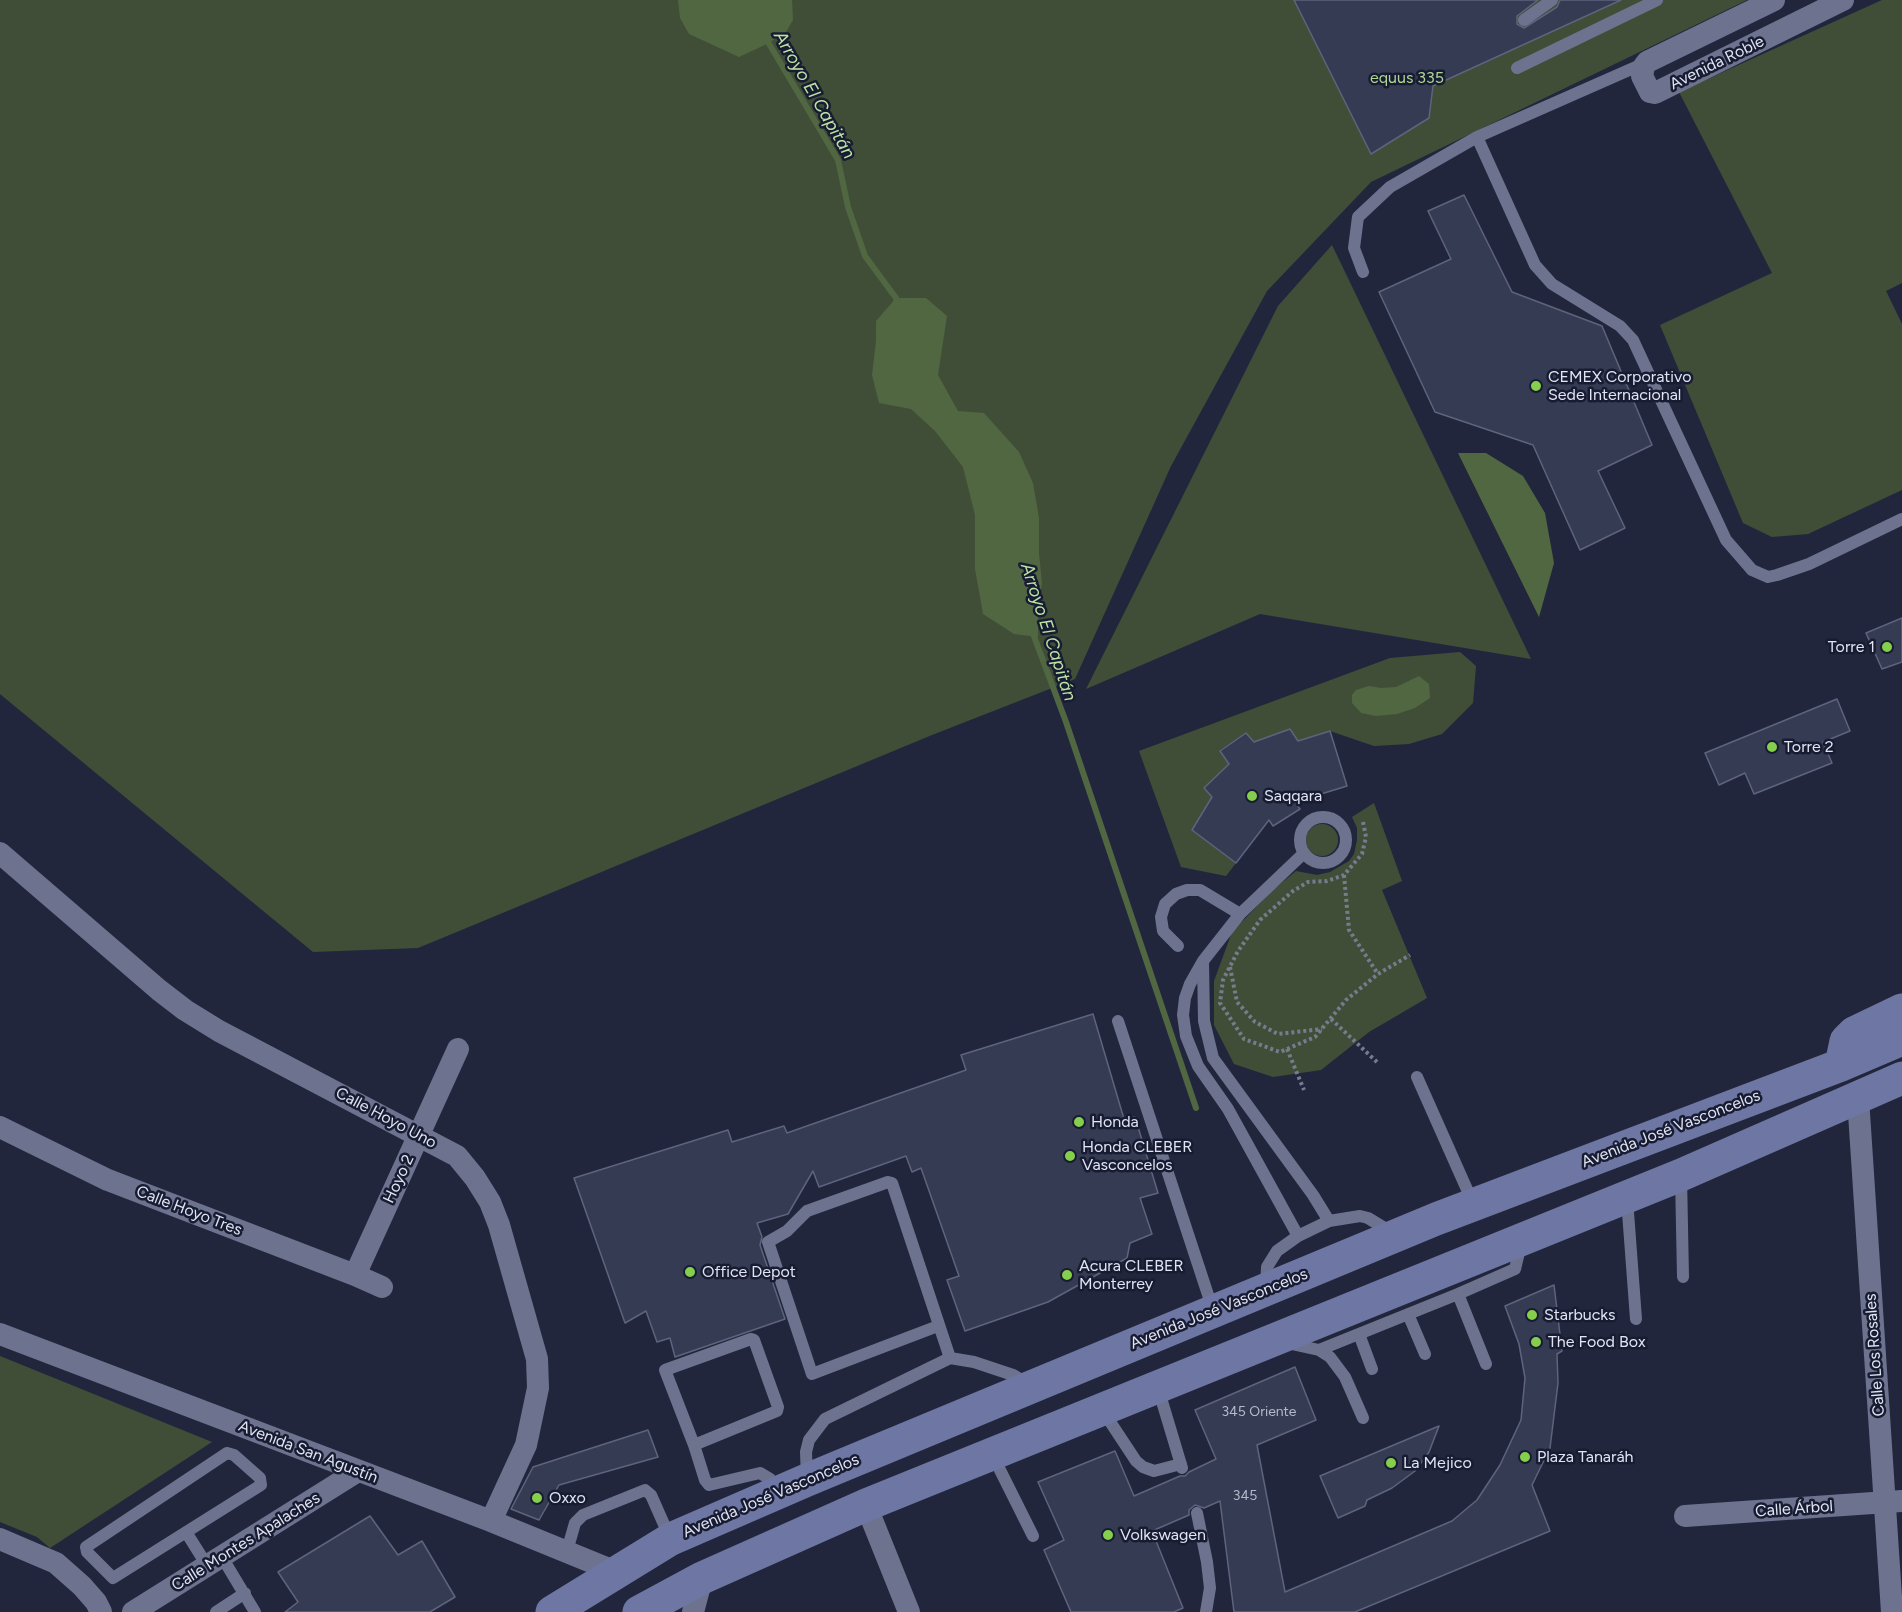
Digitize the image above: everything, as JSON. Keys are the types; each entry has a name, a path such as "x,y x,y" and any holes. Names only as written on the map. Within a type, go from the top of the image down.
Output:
{"main road":[{"path":"1841,1065 1846,1041 1863,1027 1902,1010"},
{"name":"Avenida José Vasconcelos","path":"552,1612 671,1539 792,1486 1474,1204 1841,1065 1902,1039"},
{"path":"648,1610 702,1578 866,1505 1681,1175 1902,1078"},
{"path":"1858,1098 1902,1089"}],"street":[{"name":"Avenida Roble","path":"1770,2 1645,63 1642,76 1650,92 1655,93 1843,0"},
{"path":"1770,2 1781,31"},
{"name":"Calle Hoyo Uno","path":"0,853 159,990 193,1015 457,1156 490,1202 499,1225 537,1359 538,1388 526,1445 491,1521"},
{"name":"Hoyo 2","path":"355,1275 458,1049"},
{"name":"Calle Los Rosales","path":"1858,1098 1893,1502 1892,1612"},
{"name":"Calle Hoyo Tres","path":"0,1127 108,1180 382,1287"},
{"name":"Avenida San Agustín","path":"0,1334 491,1521 616,1572"},
{"name":"Calle Montes Apalaches","path":"134,1612 358,1471"},
{"name":"Calle Árbol","path":"1685,1516 1893,1502"},
{"path":"866,1505 909,1612"},
{"path":"0,1539 56,1563 82,1586 96,1602 101,1612"},
{"path":"693,1612 702,1578"}],"lane":[{"path":"1524,20 1552,0"},
{"path":"1517,68 1657,0"},
{"path":"1363,272 1354,248 1358,217 1390,187 1477,137 1645,63"},
{"path":"1477,137 1535,265 1552,284 1620,326 1633,340 1726,540 1752,570 1768,577 1777,575 1809,564 1902,519"},
{"path":"1298,1236 1228,1109 1198,1066 1186,1036 1183,1015 1190,984 1203,961 1240,914 1304,853"},
{"path":"1178,946 1163,931 1161,917 1165,904 1176,894 1187,890 1200,891 1240,914"},
{"path":"1203,961 1202,1008 1207,1041 1213,1058 1313,1195 1329,1221"},
{"path":"1118,1021 1214,1311"},
{"path":"1417,1077 1474,1204"},
{"path":"1681,1175 1683,1277"},
{"path":"938,1326 812,1374 768,1242 787,1231 807,1211 891,1182 950,1358"},
{"path":"1626,1197 1636,1319"},
{"path":"1265,1290 1267,1268 1277,1251 1298,1236 1329,1221 1352,1216 1368,1218 1398,1236"},
{"path":"1319,1350 1515,1269 1522,1240"},
{"path":"1458,1294 1486,1364"},
{"path":"1408,1314 1425,1354"},
{"path":"1359,1334 1372,1369"},
{"path":"694,1445 777,1411 778,1407 753,1339 665,1370 705,1480 709,1485 760,1473 792,1486 809,1440 825,1419 950,1358 974,1362 1013,1375 1032,1386"},
{"path":"1272,1339 1319,1350 1337,1364 1364,1418"},
{"path":"1102,1410 1136,1461 1143,1467 1154,1471 1182,1466 1158,1387"},
{"path":"224,1454 234,1455 260,1478 261,1485 186,1532 113,1578 86,1550 86,1547 224,1454"},
{"path":"992,1455 1034,1536"},
{"path":"567,1551 575,1522 583,1515 645,1490 651,1495 671,1539"},
{"path":"1197,1513 1210,1588 1206,1612"},
{"path":"186,1532 245,1593 255,1612"},
{"path":"216,1612 245,1593"}],"path":[{"path":"1363,822 1366,837 1362,854 1344,875 1327,881 1308,882 1293,891 1260,920 1238,951 1223,980 1220,1003 1244,1039 1280,1052 1315,1037 1347,1000 1378,974 1410,955"},
{"path":"1344,875 1349,930 1378,974"},
{"path":"1230,967 1237,1002 1255,1022 1278,1034 1323,1028"},
{"path":"1330,1019 1378,1063"},
{"path":"1287,1049 1304,1090"}],"green space":[{"name":"equus 335","path":"0,0 1747,0 1371,182 1267,291 1171,466 1075,679 932,735 418,948 313,952 0,694"},
{"path":"1882,0 1902,0 1902,283 1886,291 1902,324 1902,490 1808,534 1772,537 1743,523 1660,325 1772,273 1679,92"},
{"path":"1332,245 1531,659 1260,614 1086,689 1278,306"},
{"path":"1460,652 1476,666 1473,703 1442,734 1409,744 1374,746 1330,731 1298,741 1290,729 1254,742 1246,733 1220,750 1229,764 1204,788 1212,797 1192,830 1236,863 1226,876 1181,867 1139,751 1390,658"},
{"path":"1374,803 1402,881 1382,890 1427,998 1369,1032 1321,1070 1273,1077 1234,1064 1214,1025 1214,981 1232,932 1273,890 1296,871 1317,875 1330,872 1349,861 1354,854 1357,840 1357,828 1352,817"},
{"path":"1322,824 1334,828 1338,840 1334,852 1322,856 1310,852 1306,840 1310,828"},
{"path":"0,1356 212,1442 50,1548 37,1537 0,1522"}],"shaded area":[{"path":"678,0 792,0 793,20 786,32 739,57 689,34 680,18"},
{"path":"896,298 926,298 947,316 938,375 958,411 984,413 1019,452 1033,483 1039,518 1042,584 1038,601 1038,637 1014,634 983,614 975,569 975,515 963,467 935,431 911,409 879,403 872,375 876,321"},
{"path":"1458,453 1486,453 1523,476 1545,513 1554,563 1539,617"},
{"path":"1419,676 1429,684 1430,698 1415,708 1397,714 1376,716 1361,713 1352,703 1352,695 1356,690 1369,686 1396,687"}],"building":[{"path":"1294,0 1538,0 1517,16 1517,24 1524,28 1557,7 1560,0 1621,0 1433,86 1429,118 1371,154"},
{"path":"1464,195 1512,292 1602,326 1652,445 1598,471 1625,528 1580,550 1533,445 1435,412 1379,292 1451,259 1428,211"},
{"name":"Torre 1","path":"1902,618 1902,662 1882,669 1866,633"},
{"name":"Torre 2","path":"1837,699 1850,731 1823,742 1832,763 1754,794 1745,773 1719,785 1705,753"},
{"name":"Saqqara","path":"1290,729 1298,741 1330,731 1347,786 1295,802 1300,809 1273,826 1269,820 1236,863 1192,830 1212,797 1204,788 1229,764 1220,751 1246,733 1254,742"},
{"path":"1093,1014 1124,1119 1135,1117 1158,1193 1140,1198 1152,1234 1130,1243 1127,1258 1048,1302 965,1331 947,1280 959,1276 921,1168 912,1172 906,1156 819,1187 813,1171 788,1214 757,1223 762,1237 760,1245 785,1319 675,1357 670,1338 657,1342 646,1311 625,1323 574,1178 728,1130 732,1142 784,1126 787,1133 966,1070 961,1055"},
{"path":"1554,1285 1562,1351 1557,1354 1558,1383 1550,1448 1532,1485 1550,1531 1355,1612 1234,1612 1220,1501 1204,1508 1195,1505 1189,1510 1189,1515 1152,1531 1183,1608 1174,1612 1071,1612 1044,1550 1064,1540 1038,1482 1115,1451 1134,1496 1180,1476 1185,1476 1216,1459 1195,1410 1295,1367 1316,1420 1257,1445 1285,1592 1452,1521 1477,1500 1500,1465 1521,1420 1525,1378 1519,1344 1505,1306"},
{"path":"1439,1426 1429,1452 1415,1471 1392,1488 1367,1500 1365,1506 1338,1518 1320,1476"},
{"path":"648,1430 658,1457 559,1485 539,1520 511,1509 533,1467"},
{"path":"370,1516 398,1555 422,1541 455,1597 430,1612 285,1612 298,1602 278,1572"}],"waterway":[{"name":"Arroyo El Capitán","path":"765,37 838,160 848,207 865,256 896,298 897,305"},
{"name":"Arroyo El Capitán","path":"1032,631 1066,722 1196,1108"}],"place":[{"name":"CEMEX Corporativo Sede Internacional","path":"1536,386"},
{"name":"Torre 1","path":"1887,647"},
{"name":"Torre 2","path":"1772,747"},
{"name":"Saqqara","path":"1252,796"},
{"name":"Honda","path":"1079,1122"},
{"name":"Honda CLEBER Vasconcelos","path":"1070,1156"},
{"name":"Office Depot","path":"690,1272"},
{"name":"Acura CLEBER Monterrey","path":"1067,1275"},
{"name":"Starbucks","path":"1532,1315"},
{"name":"The Food Box","path":"1536,1342"},
{"name":"Plaza Tanaráh","path":"1525,1457"},
{"name":"La Mejico","path":"1391,1463"},
{"name":"Oxxo","path":"537,1498"},
{"name":"Volkswagen","path":"1108,1535"}]}
